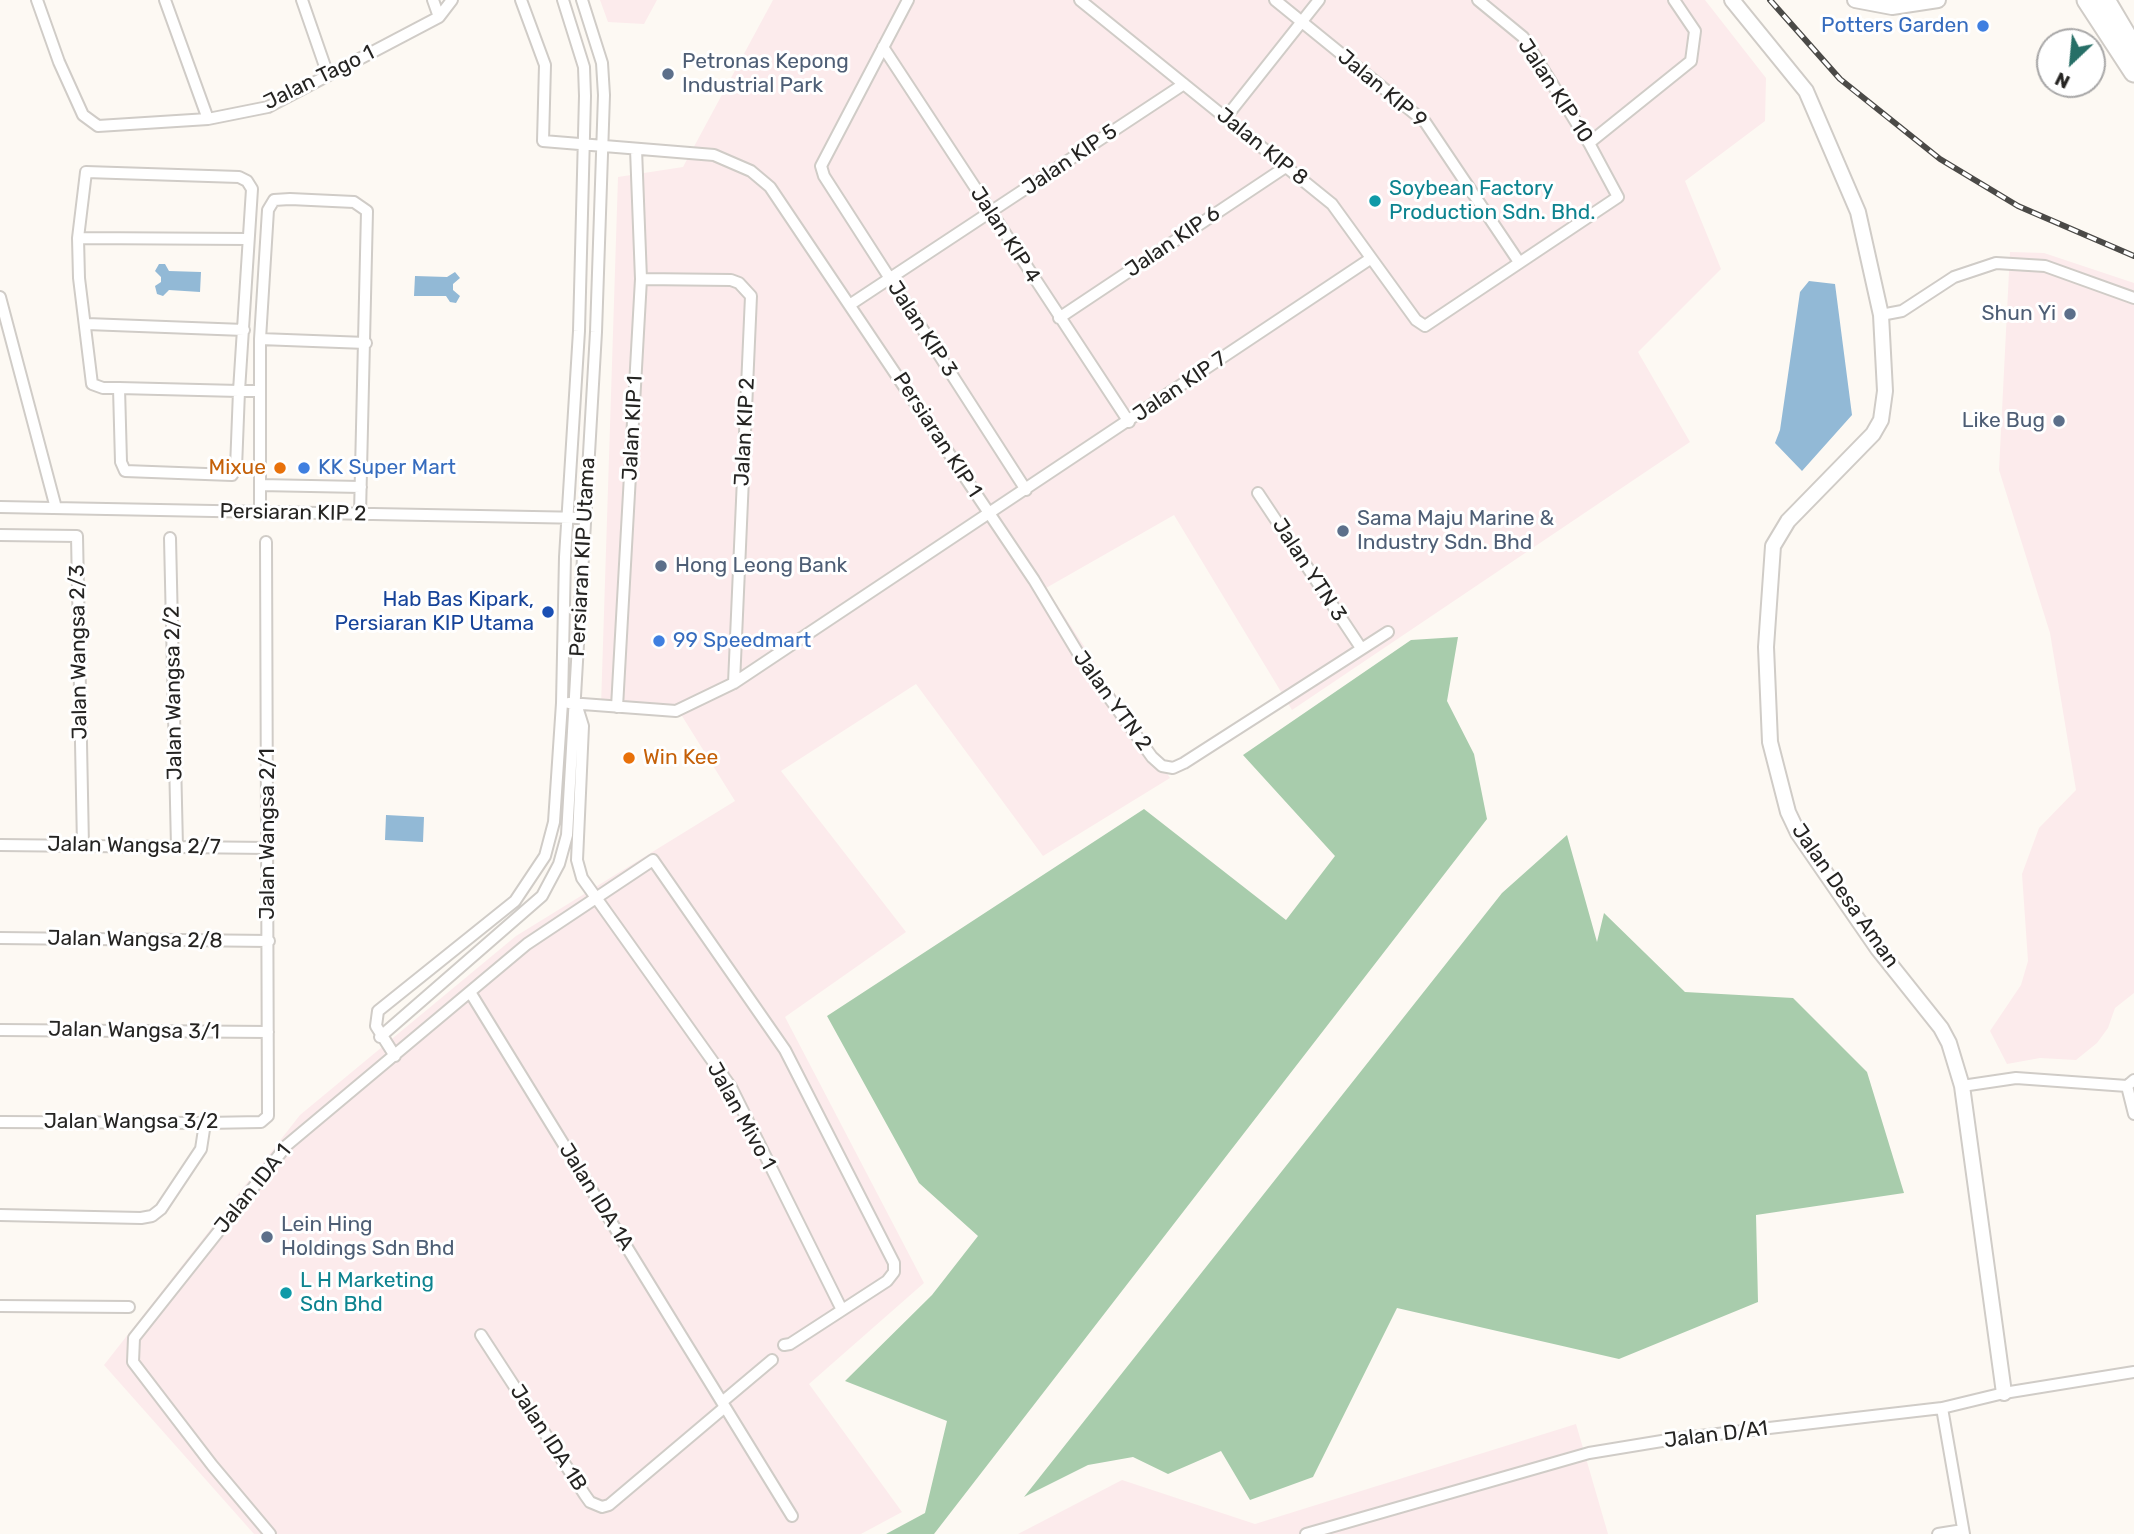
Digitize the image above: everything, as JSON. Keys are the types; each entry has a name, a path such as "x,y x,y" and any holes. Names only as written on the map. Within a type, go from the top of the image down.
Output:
{"highway":[{"path":"2096,5 2134,49"},
{"path":"2096,5 2134,72"}],"street":[{"name":"Jalan Tago 1","path":"37,0 59,62 89,122 98,126 208,120 268,107 439,17 452,0"},
{"path":"165,0 208,120"},
{"path":"302,0 328,75"},
{"path":"433,0 439,17"},
{"name":"Persiaran KIP 1","path":"522,0 545,65 543,141 714,155 751,171 782,200 990,515 734,683 676,711 562,703"},
{"name":"Persiaran KIP Utama","path":"563,0 584,67 579,331 567,518 562,703 554,822 545,856 515,901 378,1011 376,1026 380,1037 442,980 525,914 542,896 559,863 571,807 596,332 601,146 602,63 582,0"},
{"path":"883,47 908,0"},
{"name":"Jalan KIP 8","path":"1080,0 1332,204 1416,320 1425,326 1519,262"},
{"name":"Jalan KIP 9","path":"1275,0 1426,122 1519,262"},
{"path":"1227,117 1319,0"},
{"name":"Jalan KIP 10","path":"1478,0 1523,37 1618,194 1615,201 1519,262"},
{"path":"1589,143 1691,61 1695,31 1674,0"},
{"name":"Jalan Desa Aman","path":"1732,0 1806,91 1833,148 1858,212 1881,315 1885,391 1878,426 1788,521 1773,547 1766,647 1770,742 1788,812 1798,832 1878,949 1941,1028 1962,1086 2004,1393"},
{"path":"1855,0 1875,6 1892,7 1938,0"},
{"path":"2075,0 2096,5"},
{"name":"Jalan KIP 3","path":"883,47 821,166 1026,490"},
{"name":"Jalan KIP 4","path":"883,47 989,213 1129,422"},
{"name":"Jalan KIP 5","path":"850,304 1184,84"},
{"name":"Jalan KIP 1","path":"617,707 641,279 636,149"},
{"name":"Jalan KIP 6","path":"1059,318 1287,166"},
{"path":"119,388 121,462 128,472 229,477 236,468 239,391 252,189 247,181 239,177 86,172 78,238 79,278 87,324 92,384 119,388 239,391 260,391"},
{"path":"260,512 260,339 268,210 274,200 290,199 354,202 367,211 360,514"},
{"path":"78,238 248,239"},
{"name":"Jalan KIP 7","path":"990,515 1370,259"},
{"path":"1881,315 1902,311 1954,277 1996,263 2045,266 2134,298"},
{"name":"Jalan KIP 2","path":"641,279 731,281 739,283 751,296 734,683"},
{"path":"0,297 56,508"},
{"path":"87,324 244,330"},
{"path":"260,339 366,343"},
{"path":"238,410 260,410"},
{"path":"260,485 361,487"},
{"name":"Jalan YTN 3","path":"1258,492 1361,648"},
{"name":"Persiaran KIP 2","path":"0,507 586,518"},
{"name":"Jalan YTN 2","path":"990,515 1084,663 1152,757 1162,766 1173,768 1184,763 1388,632"},
{"name":"Jalan Wangsa 2/3","path":"0,536 77,536 83,846"},
{"name":"Jalan Wangsa 2/2","path":"170,538 177,847"},
{"name":"Jalan Wangsa 2/1","path":"261,1122 268,1115 266,542"},
{"name":"Jalan Mivo 1","path":"575,704 583,726 577,860 582,878 731,1087 842,1310"},
{"name":"Jalan Wangsa 2/7","path":"0,845 268,848"},
{"path":"545,856 559,863"},
{"name":"Jalan IDA 1","path":"270,1534 212,1465 133,1362 132,1346 141,1328 287,1145 527,944 653,860 785,1050 894,1263 891,1277 842,1310"},
{"name":"Jalan Wangsa 2/8","path":"0,938 269,941"},
{"name":"Jalan IDA 1A","path":"470,992 792,1516"},
{"name":"Jalan Wangsa 3/1","path":"0,1030 268,1032"},
{"path":"380,1037 395,1056"},
{"path":"1962,1086 2016,1078 2131,1083 2134,1114"},
{"name":"Jalan Wangsa 3/2","path":"0,1122 261,1122"},
{"path":"0,1215 141,1219 152,1216 161,1209 201,1149 205,1123"},
{"path":"0,1306 129,1307"},
{"path":"784,1345 790,1344 842,1310"},
{"name":"Jalan IDA 1B","path":"481,1335 585,1495 590,1502 602,1507 608,1506 724,1404"},
{"path":"724,1404 772,1360"},
{"name":"Jalan D/A1","path":"1306,1534 1590,1452 1674,1439 1942,1408 2004,1393 2134,1372"},
{"path":"1938,1534 1963,1532 1942,1408"}],"shaded area":[{"path":"600,0 657,0 644,24 608,22"},
{"path":"773,0 1705,0 1766,78 1765,121 1685,181 1721,269 1638,352 1690,442 1292,710 1174,515 1046,588 1170,778 1043,856 916,684 781,771 906,932 785,1017 924,1283 809,1384 902,1512 861,1534 254,1534 104,1365 300,1115 516,936 735,801 682,716 601,706 618,177 683,167"},
{"path":"2010,252 2044,253 2134,283 2134,993 2115,1008 2108,1028 2097,1043 2076,1060 2040,1058 2007,1064 1990,1031 2021,985 2028,961 2022,874 2039,828 2076,790 2050,633 1999,470"},
{"path":"1576,1424 1608,1534 1018,1534 1122,1480 1255,1524"}],"green space":[{"path":"1458,637 1447,701 1474,754 1487,819 934,1534 886,1534 925,1513 947,1421 845,1381 932,1295 978,1236 919,1183 827,1016 1144,809 1286,920 1335,856 1243,755 1411,640"},
{"path":"1567,835 1597,942 1604,913 1685,992 1793,998 1867,1072 1904,1193 1756,1215 1758,1302 1619,1359 1397,1308 1313,1477 1250,1500 1221,1451 1168,1474 1133,1457 1088,1465 1024,1497 1502,893"}],"water":[{"path":"159,264 165,264 169,271 201,272 200,292 169,290 163,296 157,294 155,286 161,282 161,277 155,271"},
{"path":"455,272 460,278 453,284 453,290 460,296 456,303 450,302 446,296 414,296 415,276 447,277"},
{"path":"1809,281 1835,284 1852,415 1802,471 1775,443 1780,430 1800,292"},
{"path":"386,815 424,817 423,842 385,840"}],"railway":[{"path":"1770,0 1840,79 1940,159 2018,206 2134,256"}],"place":[{"name":"Potters Garden","path":"1983,26"},
{"name":"Petronas Kepong Industrial Park","path":"668,74"},
{"name":"Soybean Factory Production Sdn. Bhd.","path":"1375,201"},
{"name":"Shun Yi","path":"2070,314"},
{"name":"Like Bug","path":"2059,421"},
{"name":"Mixue","path":"280,468"},
{"name":"KK Super Mart","path":"304,468"},
{"name":"Sama Maju Marine & Industry Sdn. Bhd","path":"1343,531"},
{"name":"Hong Leong Bank","path":"661,566"},
{"name":"Hab Bas Kipark, Persiaran KIP Utama","path":"548,612"},
{"name":"99 Speedmart","path":"659,641"},
{"name":"Win Kee","path":"629,758"},
{"name":"Lein Hing Holdings Sdn Bhd","path":"267,1237"},
{"name":"L H Marketing Sdn Bhd","path":"286,1293"}]}
